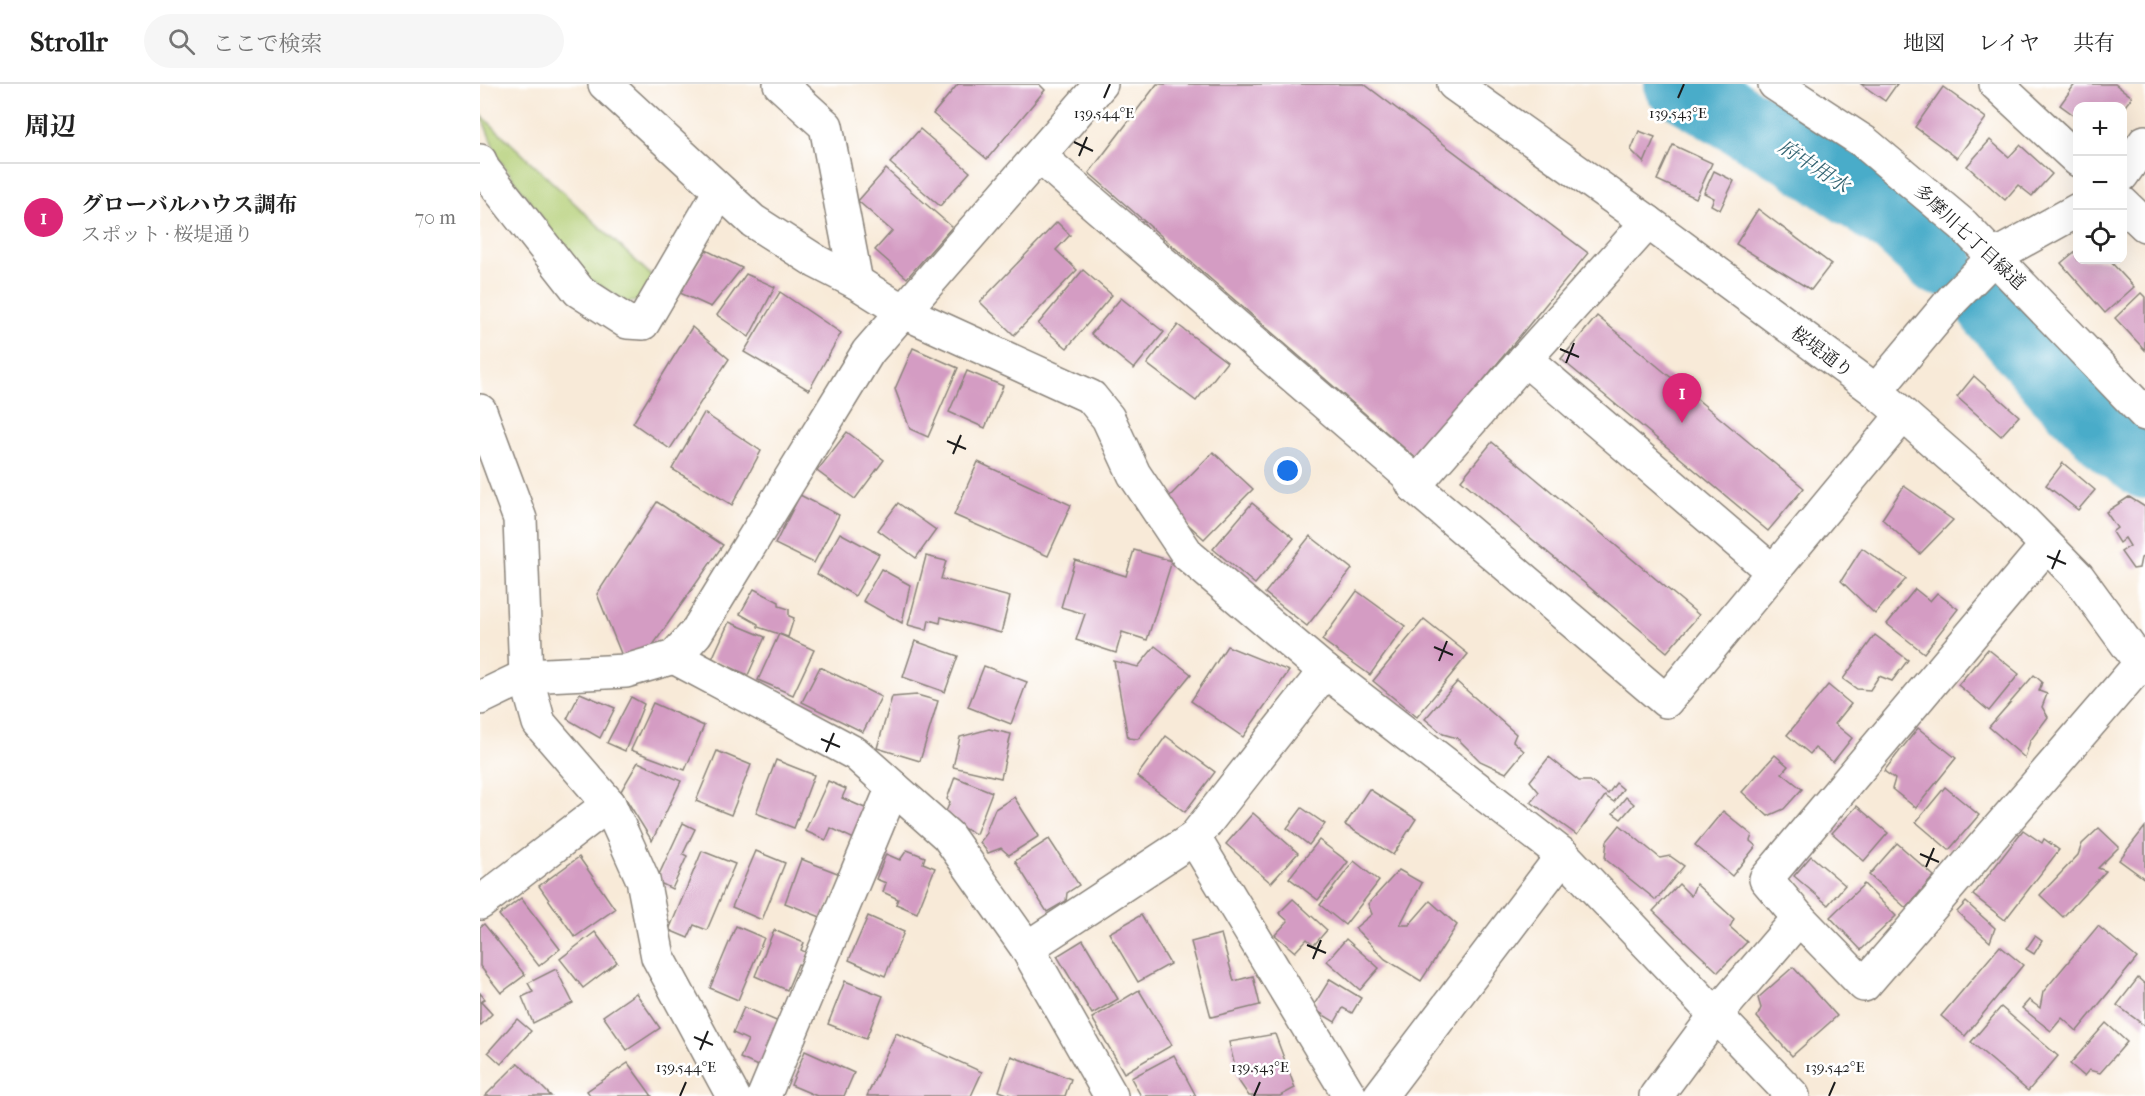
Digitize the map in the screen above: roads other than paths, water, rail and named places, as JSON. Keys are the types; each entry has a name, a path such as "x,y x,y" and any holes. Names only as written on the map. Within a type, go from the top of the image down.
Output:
{"street":[{"path":"605,84 753,221 817,262 856,282 904,312 1091,397 1108,418 1134,474 1188,555 1325,671 1563,855 1793,1096"},
{"path":"780,84 826,126 856,282"},
{"path":"480,698 526,676 626,671 674,657 696,633 868,352 1040,157 1101,84"},
{"name":"桜堤通り","path":"1454,84 1648,222 1876,392 2012,510 2078,577 2144,665"},
{"name":"多摩川七丁目緑道","path":"1775,84 1864,142 1963,225 2145,414"},
{"path":"1996,84 2074,156"},
{"path":"2127,168 2145,142"},
{"path":"1040,157 1398,466 1407,474 1414,486 1665,701 1902,416"},
{"path":"480,161 483,169 579,291 627,322 643,323 720,191"},
{"path":"2127,208 2145,225"},
{"path":"1876,392 1953,299 1995,256 2073,213"},
{"path":"1414,486 1648,222"},
{"path":"1525,359 1772,570"},
{"path":"480,411 520,519 526,676 539,723 609,804 643,880 658,957 733,1096"},
{"path":"2046,546 1766,879 1799,918 1864,985 2144,665"},
{"path":"674,657 856,754 948,836 1027,948 1112,1096"},
{"path":"1027,948 1194,838 1325,671"},
{"path":"764,1096 893,787"},
{"path":"480,903 609,804"},
{"path":"1194,838 1350,1096"},
{"path":"1380,1096 1563,855"},
{"path":"1656,1096 1716,1015 1799,918"}],"waterway":[{"name":"府中用水","path":"1679,84 1798,154 1898,222 1940,261"},
{"name":"府中用水","path":"1992,308 2059,386 2115,442 2145,464"}],"place":[{"name":"グローバルハウス調布","path":"1682,423"}]}
